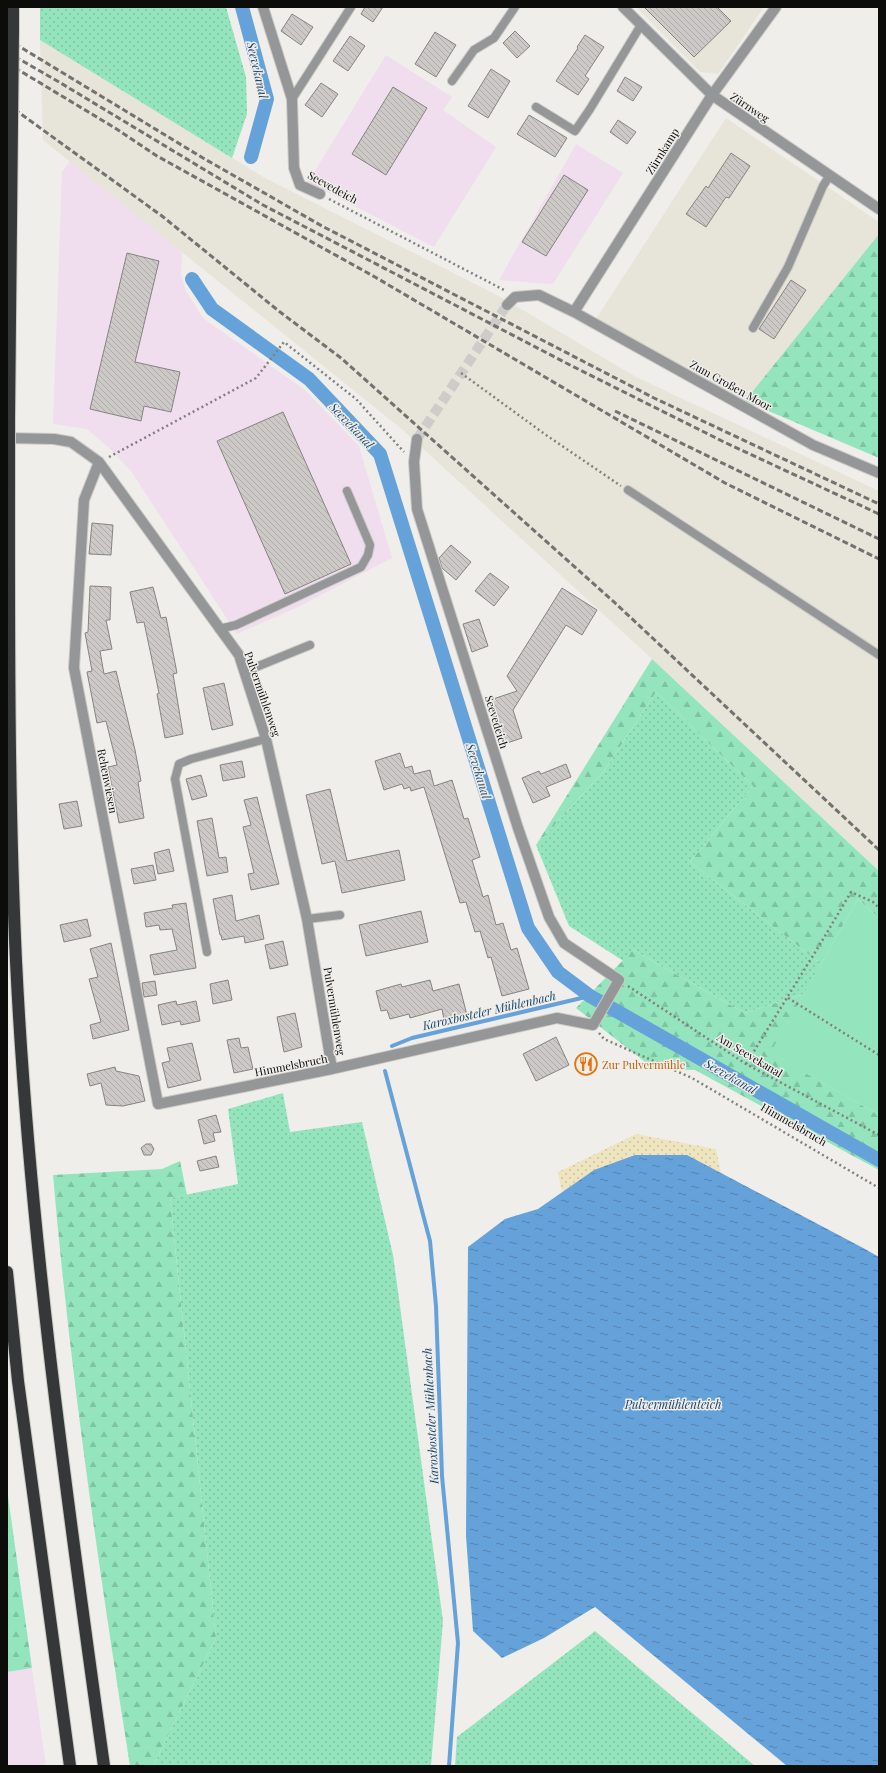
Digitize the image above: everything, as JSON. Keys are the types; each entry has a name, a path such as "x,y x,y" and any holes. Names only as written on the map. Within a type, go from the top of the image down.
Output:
{"highway":[{"path":"13,7 8,451 9,736 16,962 27,1118 44,1304 69,1511 104,1766"},
{"path":"7,1272 19,1388 70,1766"}],"street":[{"name":"Seevedeich","path":"263,7 292,99 294,168 300,185 320,194"},
{"name":"Zürnweg","path":"623,7 712,95 879,209"},
{"name":"Zürnkamp","path":"574,312 712,95 776,7"},
{"path":"507,305 515,297 540,296 574,312"},
{"name":"Zum Großen Moor","path":"574,312 813,444 879,472"},
{"name":"Pulvermühlenweg","path":"7,438 54,439 71,442 99,462 239,655 266,739 307,919 332,1069"},
{"name":"Seevedeich","path":"417,439 414,462 417,508 518,828 549,917 564,943 619,980"},
{"name":"Rehenwiesen","path":"99,462 84,500 74,668 158,1104"},
{"path":"594,1023 619,980"},
{"name":"Himmelsbruch","path":"158,1104 332,1069 557,1018 594,1023"}],"lane":[{"path":"292,99 351,7"},
{"path":"452,81 474,50 494,38 515,7"},
{"path":"536,107 575,131 641,25"},
{"path":"753,328 788,267 823,186 830,175"},
{"path":"628,490 879,655"},
{"path":"219,629 236,625 361,567 368,555 370,545 347,491"},
{"path":"244,672 310,646"},
{"path":"207,952 175,779 179,764 191,759 266,739"},
{"path":"307,919 340,915"}],"path":[{"name":"Seevedeich","path":"320,194 466,271 498,286 515,297"},
{"path":"99,462 256,378 284,342 356,399 414,462"},
{"path":"461,373 546,435 628,490"},
{"path":"746,1064 788,998 851,892 873,902 879,908"},
{"name":"Am Seevekanal","path":"619,980 746,1064 879,1135"},
{"path":"788,998 879,1055"},
{"name":"Himmelsbruch","path":"594,1023 604,1039 692,1078 879,1188"}],"shaded area":[{"path":"636,7 764,7 718,74 700,72"},
{"path":"40,40 265,178 499,296 636,377 879,491 879,871 676,681 404,431 43,140"},
{"path":"386,55 452,97 443,110 496,147 434,247 308,182"},
{"path":"726,118 879,222 879,234 745,401 594,322"},
{"path":"576,144 623,173 553,284 499,280"},
{"path":"70,161 182,252 181,275 186,291 203,318 305,390 359,446 392,558 298,607 237,634 131,471 107,446 87,429 53,424 62,172"},
{"path":"32,1668 46,1766 7,1766 7,1672"}],"green space":[{"path":"40,7 226,7 246,77 247,114 232,158 40,40"},
{"path":"879,234 879,458 745,401"},
{"path":"652,659 879,871 879,918 858,899 821,964 690,862 753,786 656,692 604,771 536,845"},
{"path":"656,692 753,786 690,862 821,964 804,994 745,1013 633,950 625,962 569,926 536,845 604,771"},
{"path":"858,899 879,918 879,1115 770,1053"},
{"path":"633,950 745,1013 804,994 771,1053 879,1115 879,1170 695,1070 654,1069 576,1008"},
{"path":"283,1093 290,1132 362,1122 393,1255 443,1621 431,1766 153,1766 216,1638 170,1198 238,1184 228,1109"},
{"path":"180,1161 187,1195 170,1198 216,1638 153,1766 130,1766 86,1471 68,1323 53,1175 162,1169"},
{"path":"7,1489 32,1668 7,1672"},
{"path":"595,1631 755,1766 455,1766 457,1737"}],"sand":[{"path":"636,1134 716,1149 721,1173 687,1155 594,1170 562,1192 558,1172"}],"water":[{"name":"Pulvermühlenteich","path":"635,1155 687,1155 879,1257 879,1766 787,1766 595,1607 544,1638 502,1658 473,1631 466,1536 468,1247 505,1219 538,1209 594,1170"}],"building":[{"path":"365,7 383,7 373,22 361,14"},
{"path":"644,7 717,7 731,21 694,57"},
{"path":"292,14 313,27 301,45 281,31"},
{"path":"515,31 530,46 517,58 503,43"},
{"path":"435,32 456,45 436,77 415,64"},
{"path":"585,35 604,47 585,76 589,79 578,95 556,81"},
{"path":"350,36 365,46 348,71 333,61"},
{"path":"491,69 510,81 488,118 468,106"},
{"path":"625,77 642,87 633,101 617,91"},
{"path":"321,83 338,94 322,117 305,105"},
{"path":"393,87 427,108 386,175 352,154"},
{"path":"529,115 567,138 555,157 517,134"},
{"path":"618,120 636,132 627,144 610,132"},
{"path":"731,153 750,166 729,198 726,197 706,227 686,214 706,186 708,188"},
{"path":"564,175 588,190 546,256 522,242"},
{"path":"127,253 159,261 135,362 180,372 171,412 144,406 141,421 90,409"},
{"path":"791,280 806,290 774,339 759,329"},
{"path":"283,412 351,564 285,594 217,441"},
{"path":"92,523 113,525 111,555 89,554"},
{"path":"451,545 471,562 456,580 442,568 439,558"},
{"path":"490,573 509,587 494,606 475,591"},
{"path":"90,586 111,587 110,620 106,620 112,649 100,651 104,674 116,671 141,781 138,782 144,818 119,823 108,767 117,765 106,721 97,723 87,672 92,671 85,633 88,632"},
{"path":"153,587 161,618 166,617 177,673 173,674 183,734 165,738 157,694 159,693 144,622 137,623 130,592"},
{"path":"562,588 597,610 582,635 566,625 513,710 522,738 504,744 490,700 517,691 507,676"},
{"path":"479,619 488,646 472,652 463,624"},
{"path":"224,683 233,725 212,730 203,688"},
{"path":"400,753 405,768 412,766 414,774 430,770 434,786 452,780 464,819 468,818 480,857 472,860 483,897 488,895 496,925 503,923 511,950 517,948 529,989 502,996 491,957 488,958 480,931 475,932 466,902 460,903 424,787 411,791 410,787 404,789 402,784 384,790 375,761"},
{"path":"242,761 245,777 223,781 220,765"},
{"path":"566,764 571,777 546,787 550,796 533,803 522,778 539,771 541,774"},
{"path":"201,775 207,796 192,800 186,779"},
{"path":"330,789 347,861 399,850 405,880 342,893 335,861 322,864 306,795"},
{"path":"257,797 279,884 251,890 248,874 254,873 243,827 251,825 244,800"},
{"path":"77,801 82,826 64,829 59,804"},
{"path":"212,818 219,858 226,857 228,872 207,876 197,821"},
{"path":"169,849 174,871 158,874 154,853"},
{"path":"153,865 156,880 134,884 131,869"},
{"path":"232,895 236,921 259,915 264,939 245,943 244,936 222,940 213,899"},
{"path":"186,903 196,968 154,975 150,955 177,950 172,929 160,930 159,925 146,927 144,913 173,908 172,905"},
{"path":"421,911 428,942 366,956 359,925"},
{"path":"87,919 91,936 64,942 60,925"},
{"path":"283,941 288,965 270,969 265,945"},
{"path":"111,943 129,1030 93,1039 90,1025 101,1022 89,979 98,977 90,949"},
{"path":"228,980 232,1000 213,1004 210,984"},
{"path":"430,980 433,991 459,984 468,1019 445,1025 442,1009 410,1018 409,1014 390,1019 387,1010 381,1011 376,991 401,984 402,987"},
{"path":"155,981 157,995 144,997 142,983"},
{"path":"176,1001 177,1005 196,1001 200,1021 181,1025 180,1021 162,1025 158,1005"},
{"path":"295,1013 302,1047 284,1052 277,1017"},
{"path":"556,1037 569,1065 536,1081 523,1054"},
{"path":"239,1038 241,1048 248,1047 253,1069 234,1073 227,1040"},
{"path":"192,1043 201,1080 168,1088 162,1063 170,1061 167,1048"},
{"path":"115,1067 116,1071 139,1076 145,1101 123,1106 106,1105 101,1083 90,1086 87,1074"},
{"path":"216,1115 221,1132 213,1133 215,1141 204,1144 198,1120"},
{"path":"146,1144 151,1144 154,1149 151,1155 144,1155 141,1148"},
{"path":"216,1156 219,1167 200,1171 197,1161"}],"waterway":[{"name":"Seevekanal","path":"242,7 267,99 251,157"},
{"name":"Seevekanal","path":"192,279 212,309 309,379 380,454 528,928 558,972 590,996 879,1160"},
{"name":"Karoxbosteler Mühlenbach","path":"392,1046 412,1038 590,996"},
{"name":"Karoxbosteler Mühlenbach","path":"385,1071 430,1241 436,1306 442,1476 458,1643 449,1766"}],"tunnel":[{"path":"417,439 507,305"}],"railway":[{"path":"7,39 203,158 322,226 654,398 879,504"},
{"path":"7,52 263,205 570,365 724,442 879,514"},
{"path":"7,63 115,128 157,156 375,277 725,483 879,559"},
{"path":"7,104 162,216 280,312 341,358 613,601 879,850"},
{"path":"615,411 879,539"}],"place":[{"name":"Zur Pulvermühle","path":"586,1064"}]}
